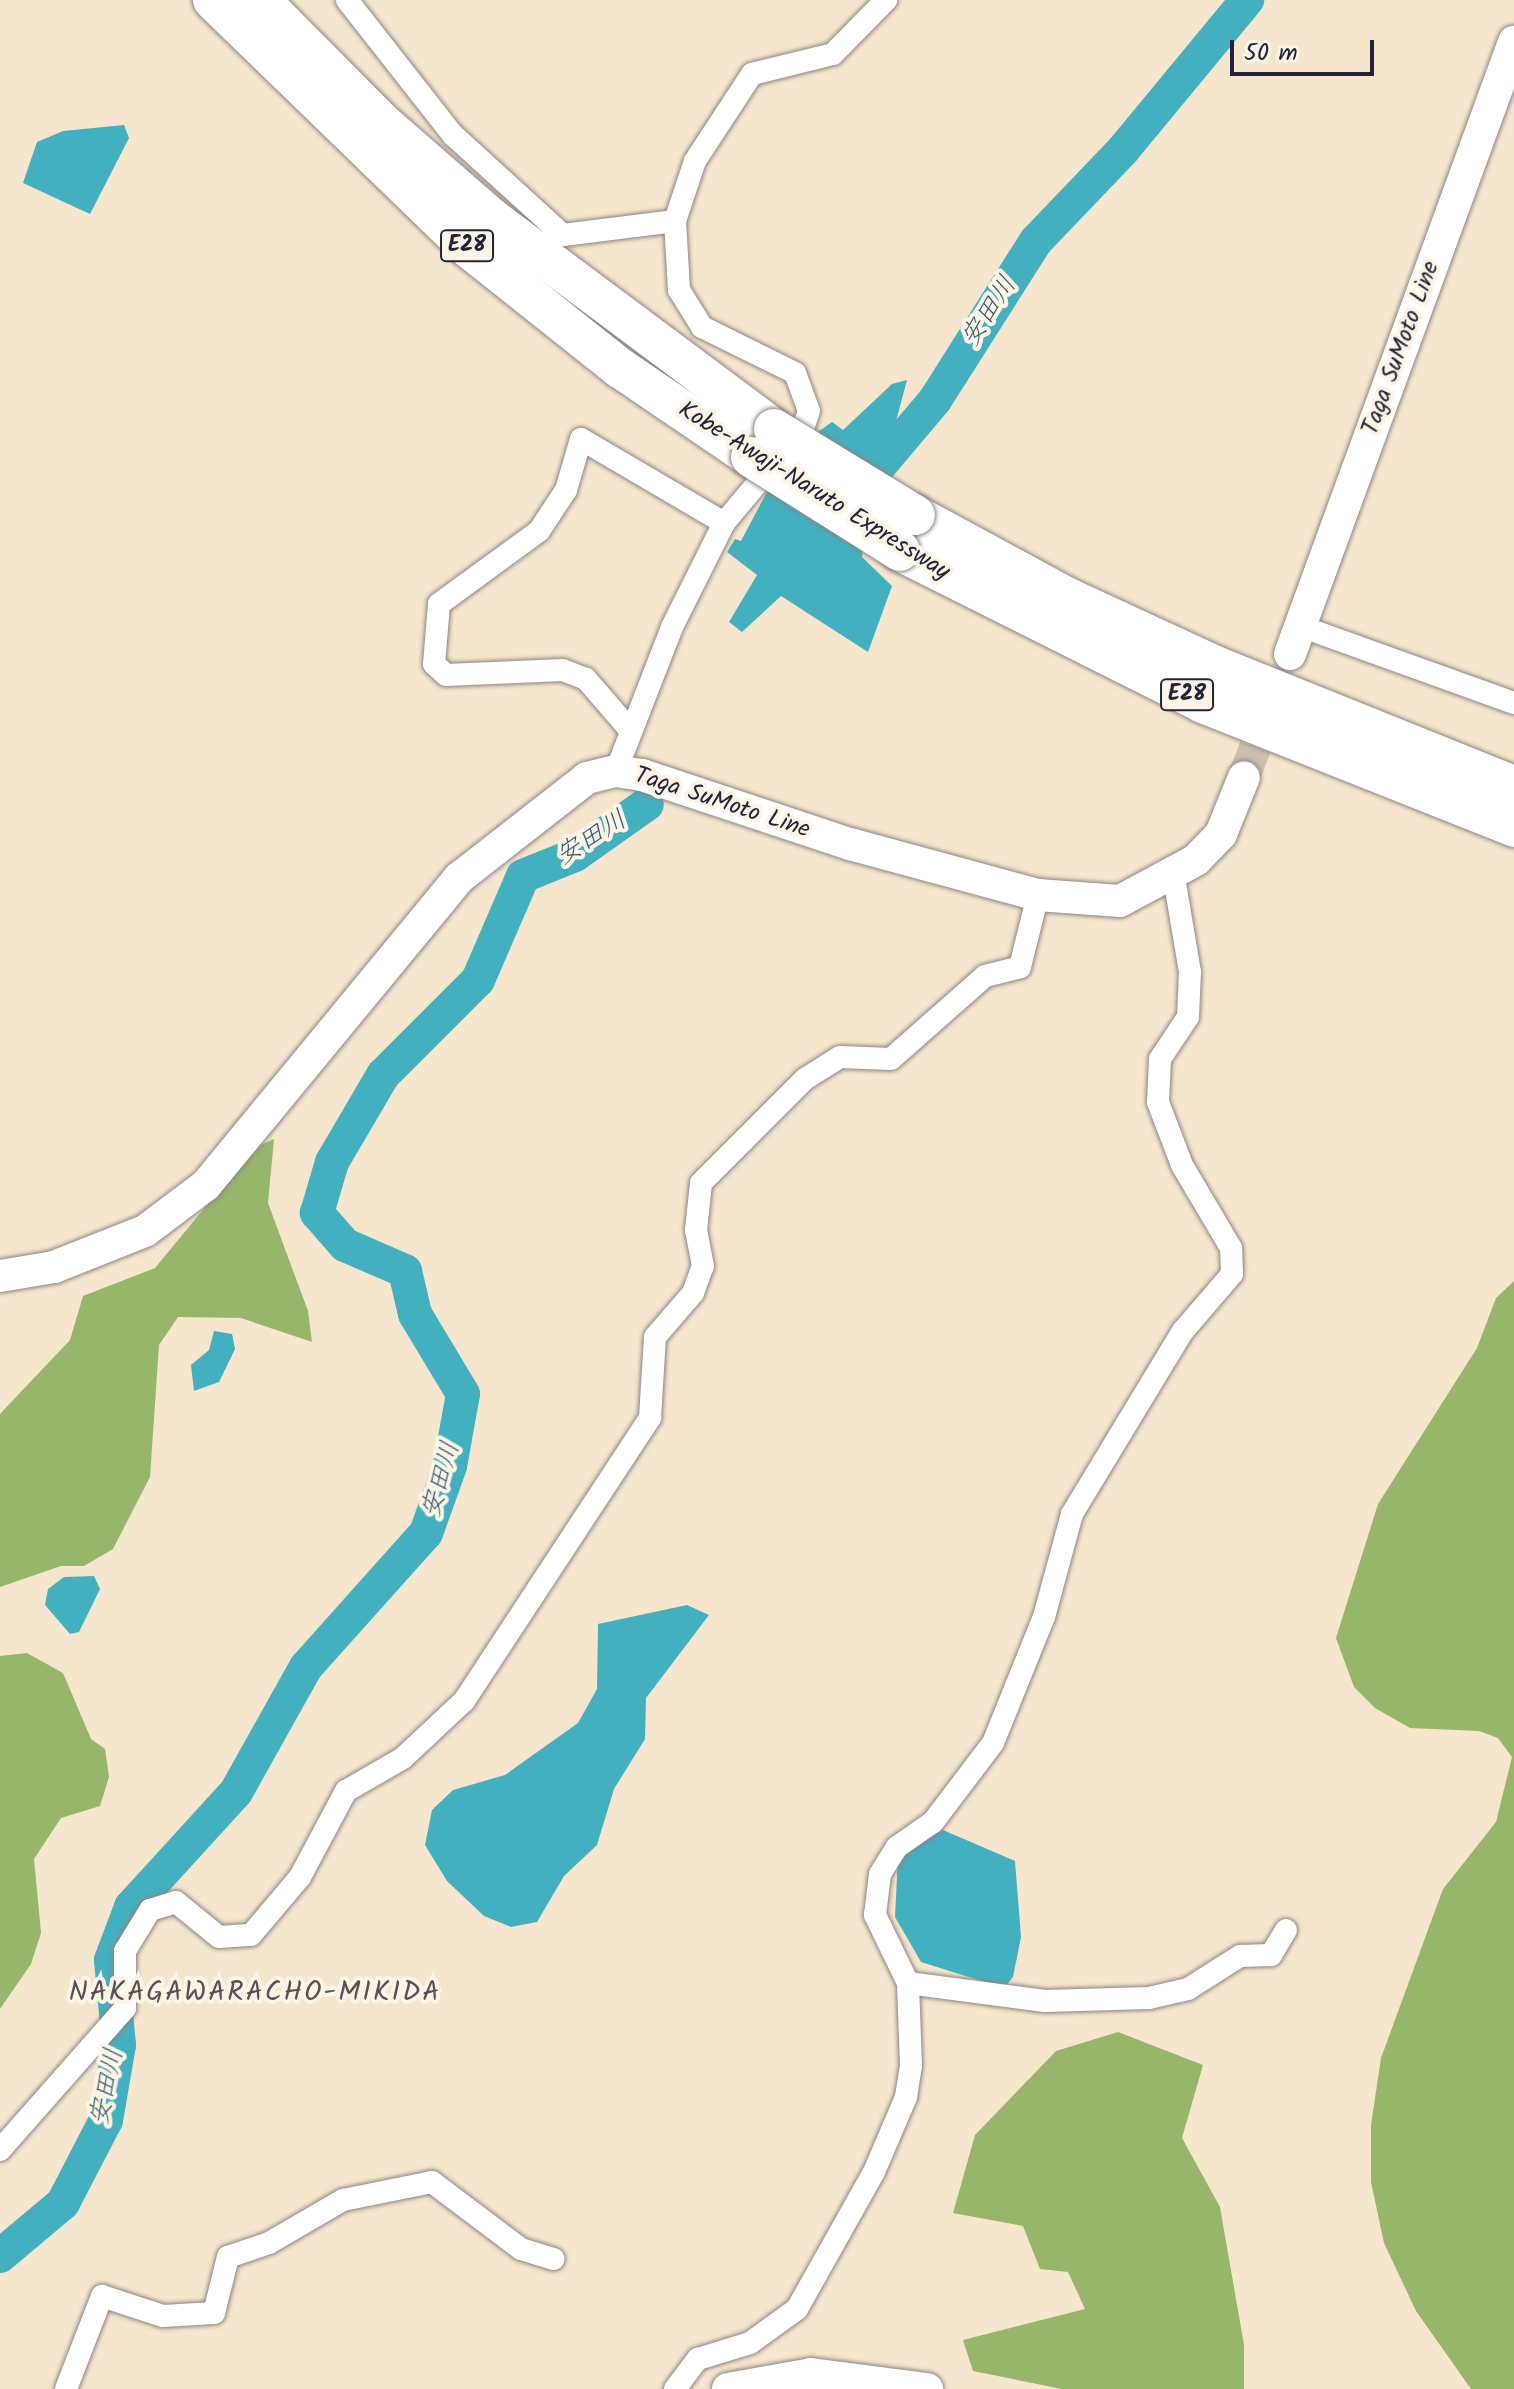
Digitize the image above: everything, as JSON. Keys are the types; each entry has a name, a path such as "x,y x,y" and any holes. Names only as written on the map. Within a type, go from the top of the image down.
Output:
{"highway":[{"name":"Kobe-Awaji-Naruto Expressway","path":"213,0 469,248 620,368 762,443 908,533 1203,703 1503,802"},
{"name":"Kobe-Awaji-Naruto Expressway","path":"260,0 381,122 491,218 762,443"}],"main road":[{"name":"Taga SuMoto Line","path":"1295,640 1514,42"},
{"name":"Taga SuMoto Line","path":"0,1276 54,1267 145,1231 206,1185 459,878 550,800 616,771 1038,895 1120,901 1174,877 1221,834 1244,777"},
{"path":"728,2389 811,2374 927,2389"}],"street":[{"path":"347,0 453,135 563,235 675,221"},
{"path":"616,771 724,523 803,429 807,390 778,360 702,327 679,290 675,221 695,161 752,74 833,54 886,0"},
{"path":"631,731 586,679 563,670 446,675 434,664 439,604 539,531 566,490 581,439 724,523"},
{"path":"1295,640 1514,703"},
{"path":"675,2389 687,2366 772,2331 810,2291 906,2097 908,1983 875,1915 880,1874 897,1847 933,1822 993,1743 1028,1662 1072,1514 1183,1331 1232,1274 1231,1248 1182,1165 1158,1102 1160,1059 1188,1017 1190,972 1174,877"},
{"path":"0,2150 116,2017 125,1951 150,1910 176,1902 219,1937 251,1935 300,1877 346,1791 403,1758 464,1701 650,1418 655,1337 693,1293 703,1266 696,1230 701,1183 805,1079 840,1057 891,1059 985,976 1020,967 1038,895"},
{"path":"908,1983 1045,2001 1149,1998 1188,1989 1240,1956 1271,1955 1286,1930"},
{"path":"66,2389 102,2296 163,2316 214,2313 228,2257 269,2243 343,2200 432,2182 521,2249 553,2259"}],"green space":[{"path":"274,1139 268,1203 308,1311 312,1342 241,1318 178,1317 159,1345 150,1477 113,1549 84,1566 61,1566 0,1587 0,1414 70,1340 83,1296 155,1268 254,1148"},
{"path":"1514,1281 1514,2389 1471,2389 1416,2311 1384,2243 1371,2182 1371,2125 1381,2058 1443,1889 1496,1822 1512,1757 1498,1738 1479,1731 1410,1728 1375,1708 1354,1687 1336,1638 1378,1504 1477,1348 1496,1298"},
{"path":"27,1653 63,1673 91,1739 105,1749 109,1777 100,1806 61,1818 34,1859 41,1933 31,1964 0,2009 0,1656"},
{"path":"1118,2032 1203,2065 1182,2138 1220,2207 1244,2345 1244,2389 1062,2389 973,2371 963,2340 1085,2309 1068,2272 1040,2269 1023,2226 953,2213 975,2135 1056,2051"}],"water":[{"path":"124,125 129,138 90,214 23,183 37,142 63,131"},
{"path":"907,380 863,546 862,557 892,586 868,652 781,596 742,632 729,622 757,575 727,552 735,539 741,541 769,488 815,434 832,422 843,430 892,384"},
{"path":"214,1331 232,1334 235,1349 219,1382 194,1391 191,1365 209,1350"},
{"path":"94,1576 100,1589 79,1632 70,1634 45,1605 48,1589 64,1577"},
{"path":"687,1605 709,1615 646,1698 645,1739 614,1789 597,1845 564,1876 537,1922 511,1927 484,1916 447,1881 425,1845 432,1810 453,1790 505,1775 578,1723 597,1689 598,1624"},
{"path":"936,1827 1015,1861 1021,1937 1013,1977 1004,1988 921,1962 895,1917 898,1857"}],"waterway":[{"name":"安田川","path":"859,490 935,400 1036,241 1123,150 1247,0"},
{"name":"安田川","path":"0,2256 63,2203 106,2120 119,2045 111,1960 131,1907 236,1792 306,1667 426,1533 450,1466 463,1394 415,1314 405,1271 345,1245 317,1213 332,1162 383,1075 478,980 523,876 575,855 647,804"}],"tunnel":[{"path":"1244,777 1271,705"}],"district":[{"name":"NAKAGAWARACHO-MIKIDA","path":"255,1993"}]}
